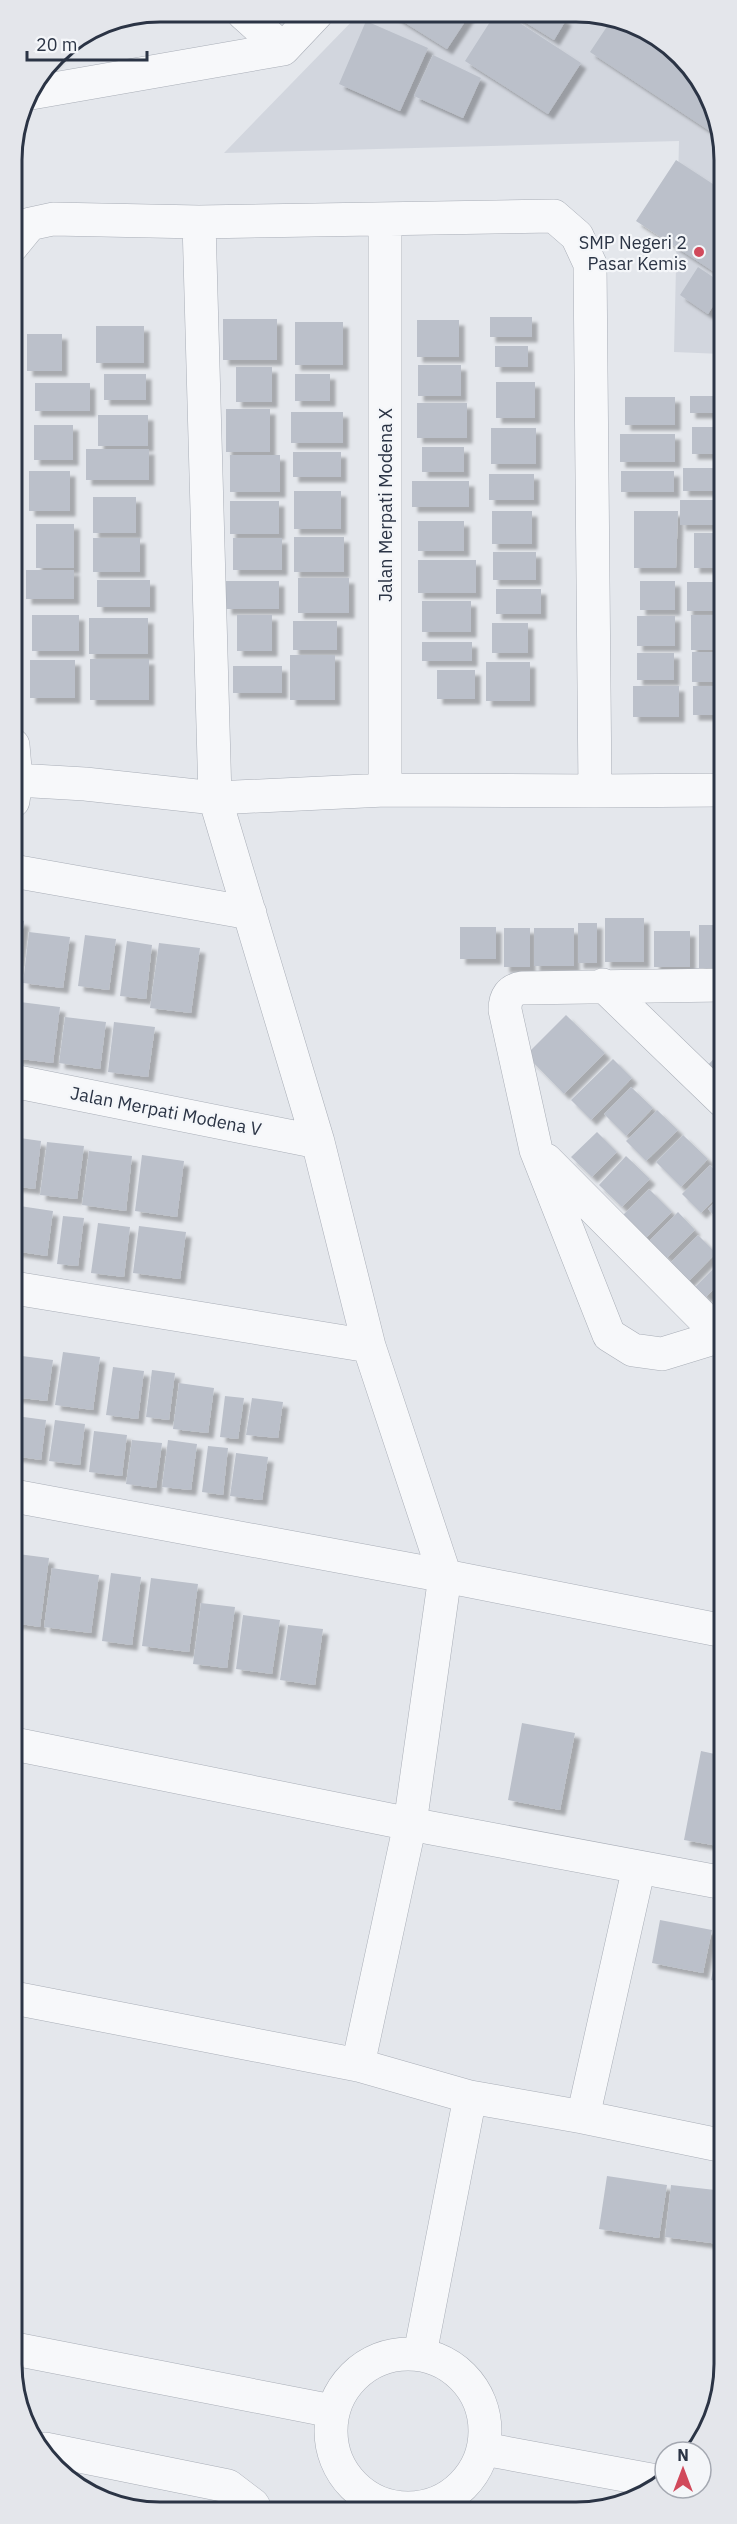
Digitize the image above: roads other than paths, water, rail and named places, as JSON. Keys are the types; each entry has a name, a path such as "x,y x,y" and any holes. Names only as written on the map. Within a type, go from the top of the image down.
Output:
{"street":[{"path":"254,23 283,49"},
{"path":"43,90 283,49 308,23"},
{"path":"23,233 30,224 53,219 199,222 554,216 577,236 590,264 595,791"},
{"name":"Jalan Merpati Modena X","path":"385,219 385,790"},
{"path":"199,222 214,798 318,1142 369,1346 445,1576 410,1824 358,2066"},
{"path":"23,789 85,784 214,798 385,790 714,790"},
{"path":"23,873 250,913"},
{"path":"603,985 714,1092"},
{"path":"714,985 522,988 514,989 508,995 505,1010 536,1150 609,1335 633,1350 662,1354 714,1338"},
{"name":"Jalan Merpati Modena V","path":"23,1083 318,1142"},
{"path":"536,1150 714,1327"},
{"path":"22,1289 369,1346"},
{"path":"22,1498 445,1576 714,1629"},
{"path":"22,1746 410,1824 714,1881"},
{"path":"583,2117 639,1867"},
{"path":"22,2000 358,2066 470,2097 714,2144"},
{"path":"420,2354 470,2097"},
{"path":"22,2350 332,2411"},
{"path":"379,2502 365,2496 342,2474 331,2443 332,2411 345,2386 364,2366 391,2355 420,2354 444,2362 465,2378 479,2399 486,2423 484,2449 472,2476 451,2496 437,2502"},
{"path":"484,2449 650,2480"},
{"path":"54,2451 228,2486 249,2502"}],"place":[{"name":"SMP Negeri 2 Pasar Kemis","path":"699,252"}]}
